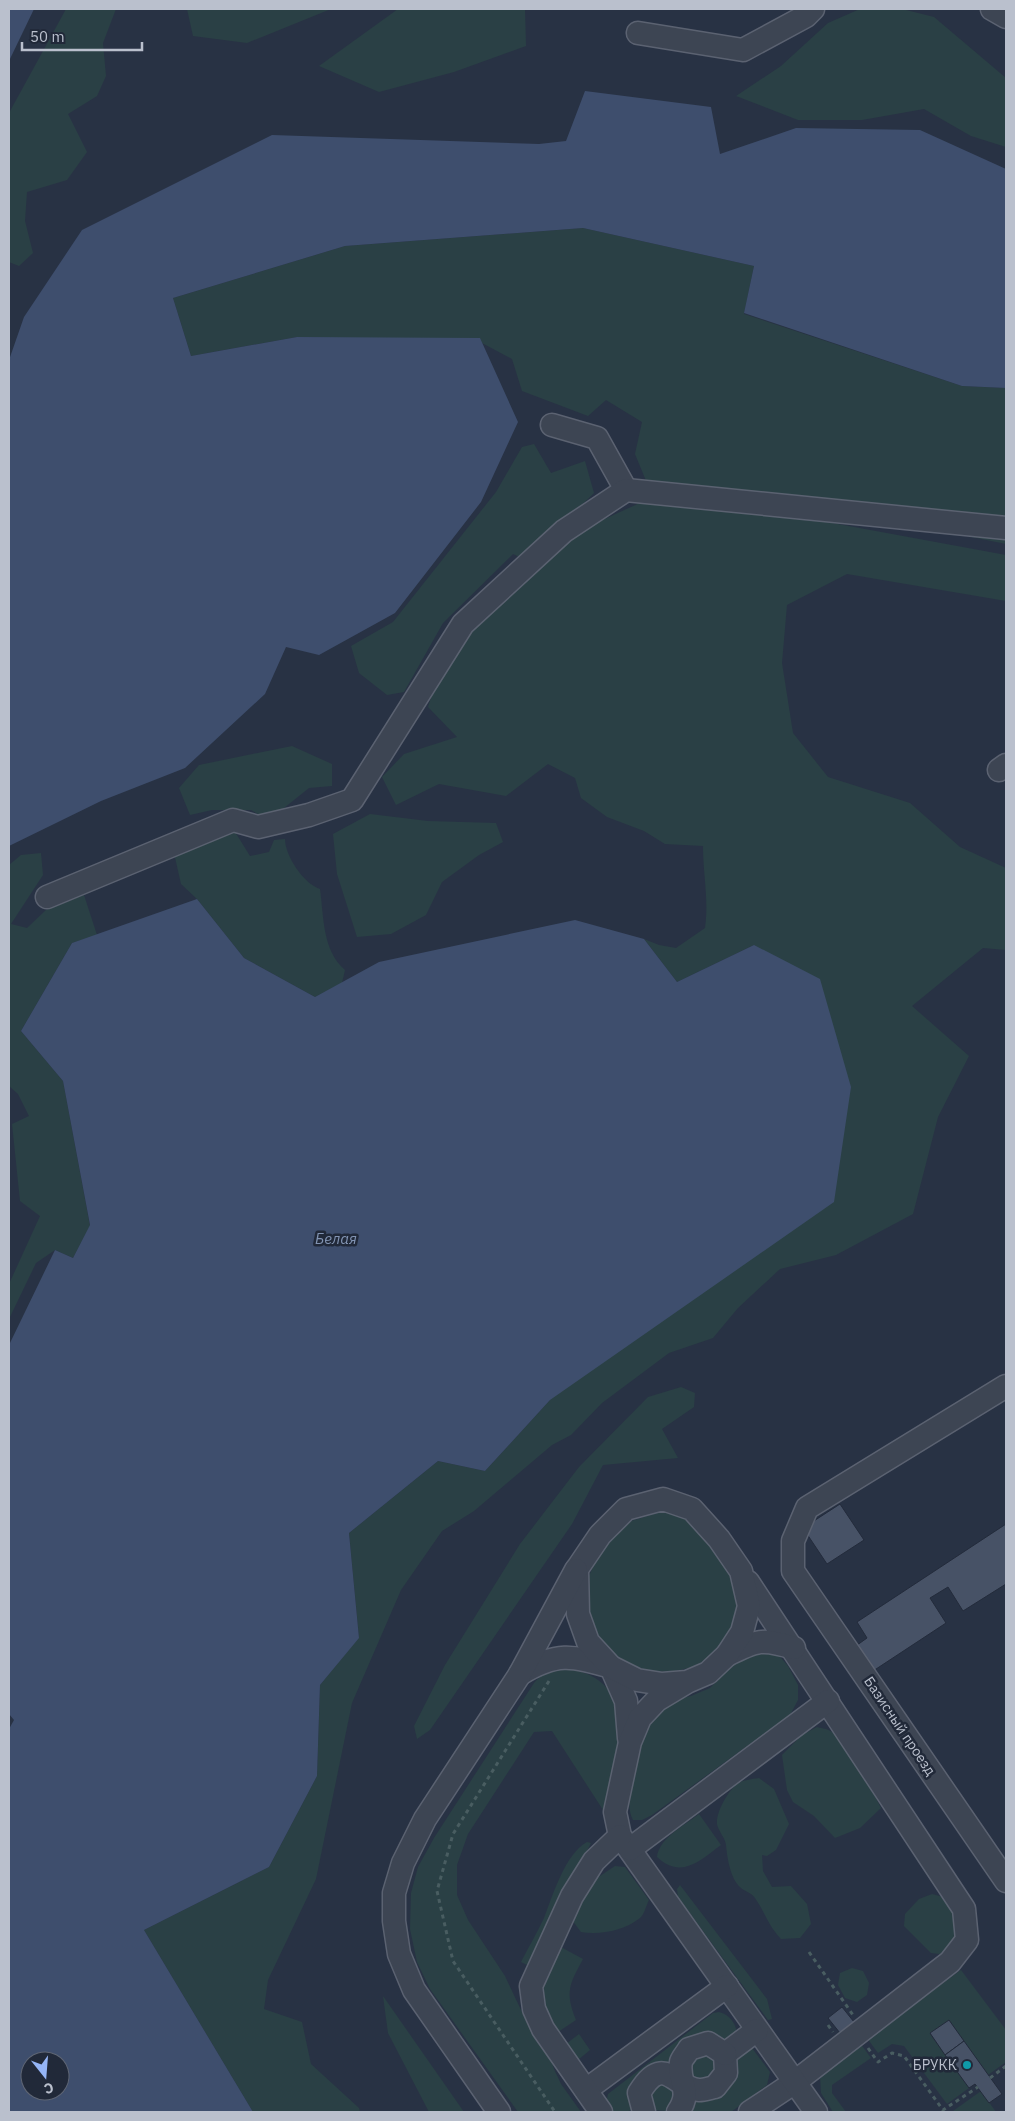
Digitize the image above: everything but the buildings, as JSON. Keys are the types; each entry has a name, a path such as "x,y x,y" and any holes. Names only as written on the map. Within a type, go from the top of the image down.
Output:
{"street":[{"path":"638,33 743,50 806,16 813,9"},
{"path":"992,9 1006,16"},
{"path":"552,425 596,438 626,490"},
{"path":"47,897 232,820 258,827 309,815 352,800 463,624 564,531 626,490 1006,528"},
{"name":"Базисный проезд","path":"1006,1386 807,1508 793,1542 793,1571 1006,1881"},
{"path":"499,2112 414,1990 399,1954 394,1921 394,1892 403,1863 426,1819 520,1674 577,1569 600,1535 626,1509 663,1499 692,1509 719,1539 794,1648 964,1909 967,1940 950,1962 857,2032 795,2082 750,2112"},
{"path":"577,1569 578,1614 588,1642 611,1667 626,1701 630,1742"},
{"path":"741,1571 749,1606 742,1632 727,1655 708,1673 687,1682 657,1700 640,1718 630,1742 616,1812 625,1842 816,2112"},
{"path":"727,1655 749,1644 768,1640 794,1648"},
{"path":"520,1674 540,1662 561,1657 582,1658 611,1667 637,1680 662,1684 687,1682"},
{"path":"601,2112 543,2029 534,2009 531,1986 572,1896 594,1861 625,1842 828,1701"},
{"path":"586,2090 727,1986"},
{"path":"724,2054 757,2030"},
{"path":"642,2112 639,2093 645,2082 657,2074 670,2074 684,2083 697,2090 715,2087 726,2073 724,2054 708,2043 689,2049 681,2062 684,2083 685,2093 683,2106 678,2112"}],"path":[{"path":"555,2112 452,1961 436,1891 453,1834 561,1657"},
{"path":"809,1952 859,2023 853,2027 878,2062 892,2053 904,2056 943,2110 978,2087"},
{"path":"990,2078 1006,2066"}],"green space":[{"path":"66,9 116,9 103,43 106,76 97,96 68,114 87,152 67,180 27,192 25,221 33,253 19,266 9,262 9,113"},
{"path":"187,9 331,9 247,43 193,36"},
{"path":"398,9 525,9 526,46 454,72 379,92 319,66"},
{"path":"860,9 902,9 934,17 1006,78 1006,147 971,136 924,109 862,120 798,120 736,96 781,66 828,23"},
{"path":"583,228 754,266 744,314 962,386 1006,388 1006,544 764,495 649,488 635,454 642,422 606,400 588,416 522,391 512,359 482,343 297,337 191,356 173,298 345,246"},
{"path":"534,444 551,473 585,461 594,493 526,560 513,554 443,623 404,692 387,695 359,673 351,646 393,622 496,492 522,447"},
{"path":"642,502 789,515 1006,555 1006,601 847,574 787,605 782,663 793,733 828,777 910,803 960,847 1006,868 1006,950 983,948 912,1006 969,1056 938,1117 913,1214 836,1255 780,1269 738,1308 713,1338 669,1353 602,1403 571,1435 552,1445 474,1511 442,1531 401,1590 352,1703 316,1879 268,1980 264,2009 302,2022 311,2064 359,2108 360,2112 253,2112 144,1930 269,1867 317,1776 320,1685 359,1637 349,1533 438,1461 485,1471 550,1400 754,945 677,982 644,939 659,945 676,948 705,928 706,907 703,846 665,844 644,831 607,817 581,798 575,778 548,764 506,796 439,784 396,805 382,777 404,754 457,737 428,707 444,658 565,537"},
{"path":"292,746 332,764 332,786 309,788 269,820 251,810 212,810 190,815 179,788 199,765"},
{"path":"370,814 428,821 496,823 503,842 479,855 442,882 426,915 391,934 357,937 337,874 333,834"},
{"path":"232,827 250,856 269,852 274,840 285,839 288,853 296,868 308,881 320,889 328,943 337,962 345,970 342,983 315,997 244,958 197,899 181,884 174,853"},
{"path":"41,853 43,875 11,924 27,928 46,910 84,895 97,935 72,943 21,1031 63,1081 90,1226 73,1258 55,1250 36,1263 9,1319 9,1284 40,1216 20,1201 12,1124 29,1116 18,1094 9,1086 9,865 21,855"},
{"path":"681,1387 695,1393 694,1407 662,1429 678,1458 603,1465 572,1524 430,1730 417,1739 414,1726 445,1665 520,1544 579,1467 648,1397"},
{"path":"661,1512 687,1517 725,1556 742,1605 734,1630 718,1651 696,1666 672,1672 647,1671 624,1661 605,1646 592,1624 587,1600 589,1576 599,1553 631,1521"},
{"path":"758,1649 776,1652 788,1666 798,1685 798,1700 790,1715 652,1815 642,1820 633,1820 629,1798 633,1768 648,1715 674,1700 691,1696 710,1688 740,1658"},
{"path":"561,1668 587,1674 604,1685 614,1701 619,1720 619,1742 606,1808 603,1810 552,1731 534,1732 468,1834 457,1865 457,1895 468,1920 505,1976 521,2010 549,2051 561,2084 581,2112 518,2112 430,1989 417,1962 410,1929 411,1893 418,1867 434,1838 534,1683 546,1673"},
{"path":"817,1727 827,1729 839,1738 859,1767 881,1808 860,1828 835,1838 814,1816 793,1802 787,1790 782,1755 802,1735"},
{"path":"759,1778 774,1789 789,1824 776,1850 767,1856 762,1855 763,1871 772,1887 791,1886 807,1904 811,1924 800,1938 781,1939 752,1894 742,1889 737,1883 730,1867 725,1842 717,1824 717,1819 726,1797 734,1787 742,1782"},
{"path":"699,1814 721,1845 698,1861 683,1867 674,1867 666,1864 657,1857 662,1844 667,1838"},
{"path":"587,1842 591,1843 529,1966 521,1962 544,1918 566,1865 579,1848"},
{"path":"615,1866 625,1867 649,1900 644,1913 634,1922 619,1929 596,1933 581,1932 572,1920 591,1882"},
{"path":"680,1885 767,1999 772,2019 768,2020 678,1897 677,1889"},
{"path":"932,1894 951,1899 960,1938 948,1955 931,1953 904,1926 905,1914 919,1899"},
{"path":"559,1946 583,1959 570,1989 570,2002 576,2020 558,2032 545,2011 543,2000 546,1979"},
{"path":"852,1968 863,1971 869,1983 867,1995 857,2002 845,1998 838,1985 840,1973"},
{"path":"961,1970 1006,2030 1006,2062 988,2075 949,2020 930,2034 969,2088 947,2104 904,2046 892,2044 878,2053 867,2038"},
{"path":"383,1996 464,2112 429,2112 388,2033"},
{"path":"719,2012 726,2015 732,2021 736,2028 737,2036 674,2064 632,2109 627,2112 612,2112 606,2103 608,2094 713,2013"},
{"path":"579,2034 590,2050 578,2060 566,2044"},
{"path":"860,2043 871,2058 832,2085 832,2093 846,2112 833,2112 821,2093 820,2075"},
{"path":"752,2048 770,2072 767,2085 731,2112 686,2112 689,2105 735,2061 741,2051"},
{"path":"701,2051 719,2059 712,2082 692,2077 689,2062"},
{"path":"654,2083 677,2088 670,2111 654,2110 647,2091"},
{"path":"981,2091 996,2112 953,2111"}],"water":[{"path":"9,9 34,9 9,61"},
{"path":"585,91 711,107 720,154 796,128 920,130 1006,169 1006,388 962,386 744,313 754,266 583,228 345,246 173,298 191,356 297,337 480,338 518,422 481,502 395,613 319,655 286,647 265,694 185,768 101,801 9,846 9,360 24,317 82,230 272,135 539,144 566,141"},
{"name":"Белая","path":"197,899 244,958 315,997 379,962 575,920 644,939 677,982 754,945 820,979 851,1087 834,1202 550,1400 485,1471 438,1461 349,1533 359,1638 320,1685 317,1776 269,1867 144,1930 253,2112 9,2112 9,1729 14,1720 9,1714 9,1345 55,1250 73,1258 90,1225 63,1081 21,1031 72,943"}],"place":[{"name":"БРУКК","path":"967,2065"}]}
